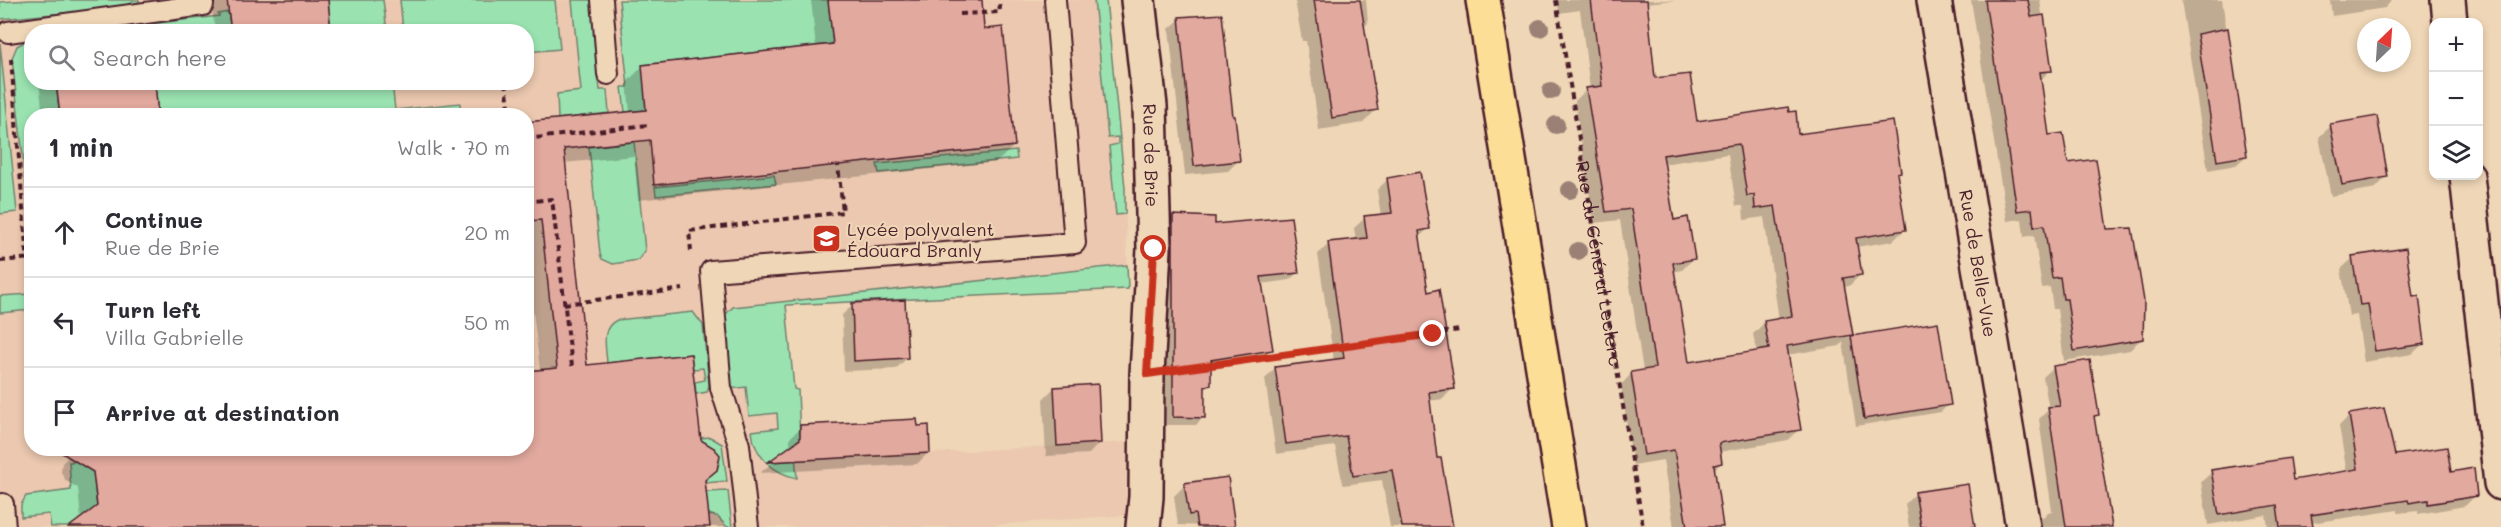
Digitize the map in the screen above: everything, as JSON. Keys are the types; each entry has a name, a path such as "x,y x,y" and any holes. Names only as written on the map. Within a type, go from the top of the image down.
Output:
{"main road":[{"path":"1483,0 1569,527"}],"street":[{"name":"Rue de Brie","path":"1138,0 1150,106 1154,249 1147,374 1146,497 1143,527"},
{"name":"Rue de Belle-Vue","path":"1934,0 2023,527"},
{"path":"2448,0 2450,18"},
{"path":"2467,180 2501,483"}],"lane":[{"path":"51,24 148,6 203,5 203,0"},
{"path":"602,0 608,74"},
{"path":"748,527 739,444 721,388 711,270 1075,243 1054,0"},
{"path":"8,32 24,29"},
{"path":"3,504 5,527"}],"path":[{"path":"960,15 1000,12 999,0"},
{"name":"Rue du Général Leclerc","path":"1556,0 1643,527"},
{"path":"8,32 24,204"},
{"path":"507,90 509,108"},
{"path":"534,138 648,125"},
{"path":"534,201 552,199 572,366"},
{"path":"0,261 24,259"},
{"path":"1147,374 1460,330"}],"shaded area":[{"name":"Lycée polyvalent Édouard Branly","path":"30,0 1106,0 1125,188 1128,289 786,305 794,389 798,390 800,439 794,443 796,461 1127,442 1126,515 967,527 0,527 0,2"}],"green space":[{"path":"139,0 139,6 0,19 0,2"},
{"path":"328,0 383,0 386,24 330,24"},
{"path":"400,0 555,0 560,49 534,51 534,24 402,24"},
{"path":"572,0 591,0 600,90 607,90 609,113 558,119 557,94 581,91"},
{"path":"619,0 828,0 833,44 643,65 646,110 625,112 622,87 628,87"},
{"path":"1094,0 1106,0 1125,188 1125,214 1116,215 1109,146 1118,144 1118,137 1108,138"},
{"path":"228,12 230,24 148,24 219,16 218,14"},
{"path":"24,42 24,90 57,90 59,108 24,108 24,166 12,58 17,46"},
{"path":"0,43 17,212 0,214"},
{"path":"156,90 393,90 395,108 157,108"},
{"path":"460,103 460,108 414,108"},
{"path":"634,142 645,251 638,260 613,264 602,259 600,254 589,147"},
{"path":"1016,151 1017,159 879,173 877,164"},
{"path":"774,175 776,184 656,196 655,187"},
{"path":"1127,265 1128,289 786,305 794,389 798,390 800,439 794,443 797,478 773,468 756,448 752,431 778,428 777,413 749,416 746,387 730,389 724,316 733,307"},
{"path":"24,294 24,311 0,313 0,296"},
{"path":"693,312 703,325 709,385 707,392 696,394 695,382 705,380 703,368 693,369 691,354 607,363 606,333 612,323 617,320"},
{"path":"710,437 722,444 727,481 705,483 705,476 717,470 720,458 714,448 701,445 701,438"},
{"path":"78,461 93,469 97,508 87,514 84,527 51,527 49,514 21,517 21,505 26,496 71,490 69,462"},
{"path":"728,491 732,527 727,527 717,516 708,515 706,492"}],"building":[{"path":"227,0 328,0 330,24 230,24"},
{"path":"828,0 982,0 984,29 1003,27 1015,146 654,185 650,140 564,149 587,365 691,354 701,440 720,455 717,470 705,480 710,527 69,527 97,506 93,472 67,456 534,456 534,370 557,368 541,220 534,220 534,121 646,110 642,65 833,44"},
{"path":"1314,0 1360,0 1378,110 1332,118"},
{"path":"1591,0 1647,0 1655,78 1690,74 1697,121 1788,107 1789,112 1796,111 1798,134 1893,121 1901,172 1897,173 1906,230 1856,238 1862,275 1843,278 1853,335 1787,346 1801,430 1719,443 1722,463 1714,465 1723,527 1687,527 1674,450 1644,455 1631,372 1655,368 1631,209 1606,212 1586,88 1602,86","holes":["1739,144 1747,196 1754,195 1755,209 1775,206 1792,316 1764,321 1769,349 1689,362 1673,263 1695,259 1688,217 1674,220 1663,155"]},
{"path":"1985,0 2028,0 2031,17 2044,15 2052,71 2040,72 2049,135 2063,133 2068,163 2096,159 2107,229 2132,228 2144,301 2143,339 2074,351 2067,299 2063,299 2060,277 2052,278 2044,225 2034,227 2032,209 2017,211"},
{"path":"1222,14 1240,161 1194,166 1179,17"},
{"path":"2228,28 2247,156 2217,161 2197,34"},
{"path":"57,90 156,90 157,108 59,108"},
{"path":"2377,116 2388,177 2342,185 2330,124"},
{"path":"1420,172 1430,229 1419,231 1428,292 1439,289 1455,389 1429,392 1437,458 1441,458 1453,527 1402,527 1392,470 1353,476 1346,436 1286,444 1275,367 1344,358 1328,242 1367,238 1364,216 1392,213 1387,178"},
{"path":"1173,215 1215,217 1215,224 1291,217 1299,273 1261,277 1273,350 1211,360 1211,385 1205,386 1205,418 1173,417"},
{"path":"2406,248 2413,297 2419,296 2425,344 2375,351 2368,304 2360,305 2352,256"},
{"path":"905,300 908,358 854,361 852,303"},
{"path":"1938,322 1951,405 1864,419 1851,336"},
{"path":"2090,360 2099,415 2094,416 2112,527 2066,527 2048,407 2060,406 2053,366"},
{"path":"1098,384 1101,443 1057,446 1054,387"},
{"path":"2384,408 2395,455 2447,447 2451,472 2474,468 2477,496 2428,504 2428,500 2409,503 2408,500 2311,515 2313,527 2280,527 2277,505 2219,515 2211,470 2290,458 2293,480 2358,469 2349,414"},
{"path":"917,419 918,426 929,425 930,453 768,462 800,439 800,425"},
{"path":"1228,477 1235,527 1197,527 1195,514 1189,515 1184,483"},
{"path":"1968,484 1975,527 1921,527 1915,492"}],"place":[{"name":"Lycée polyvalent Édouard Branly","path":"826,239"}],"route":[{"path":"1154,249 1147,374 1433,334"}]}
